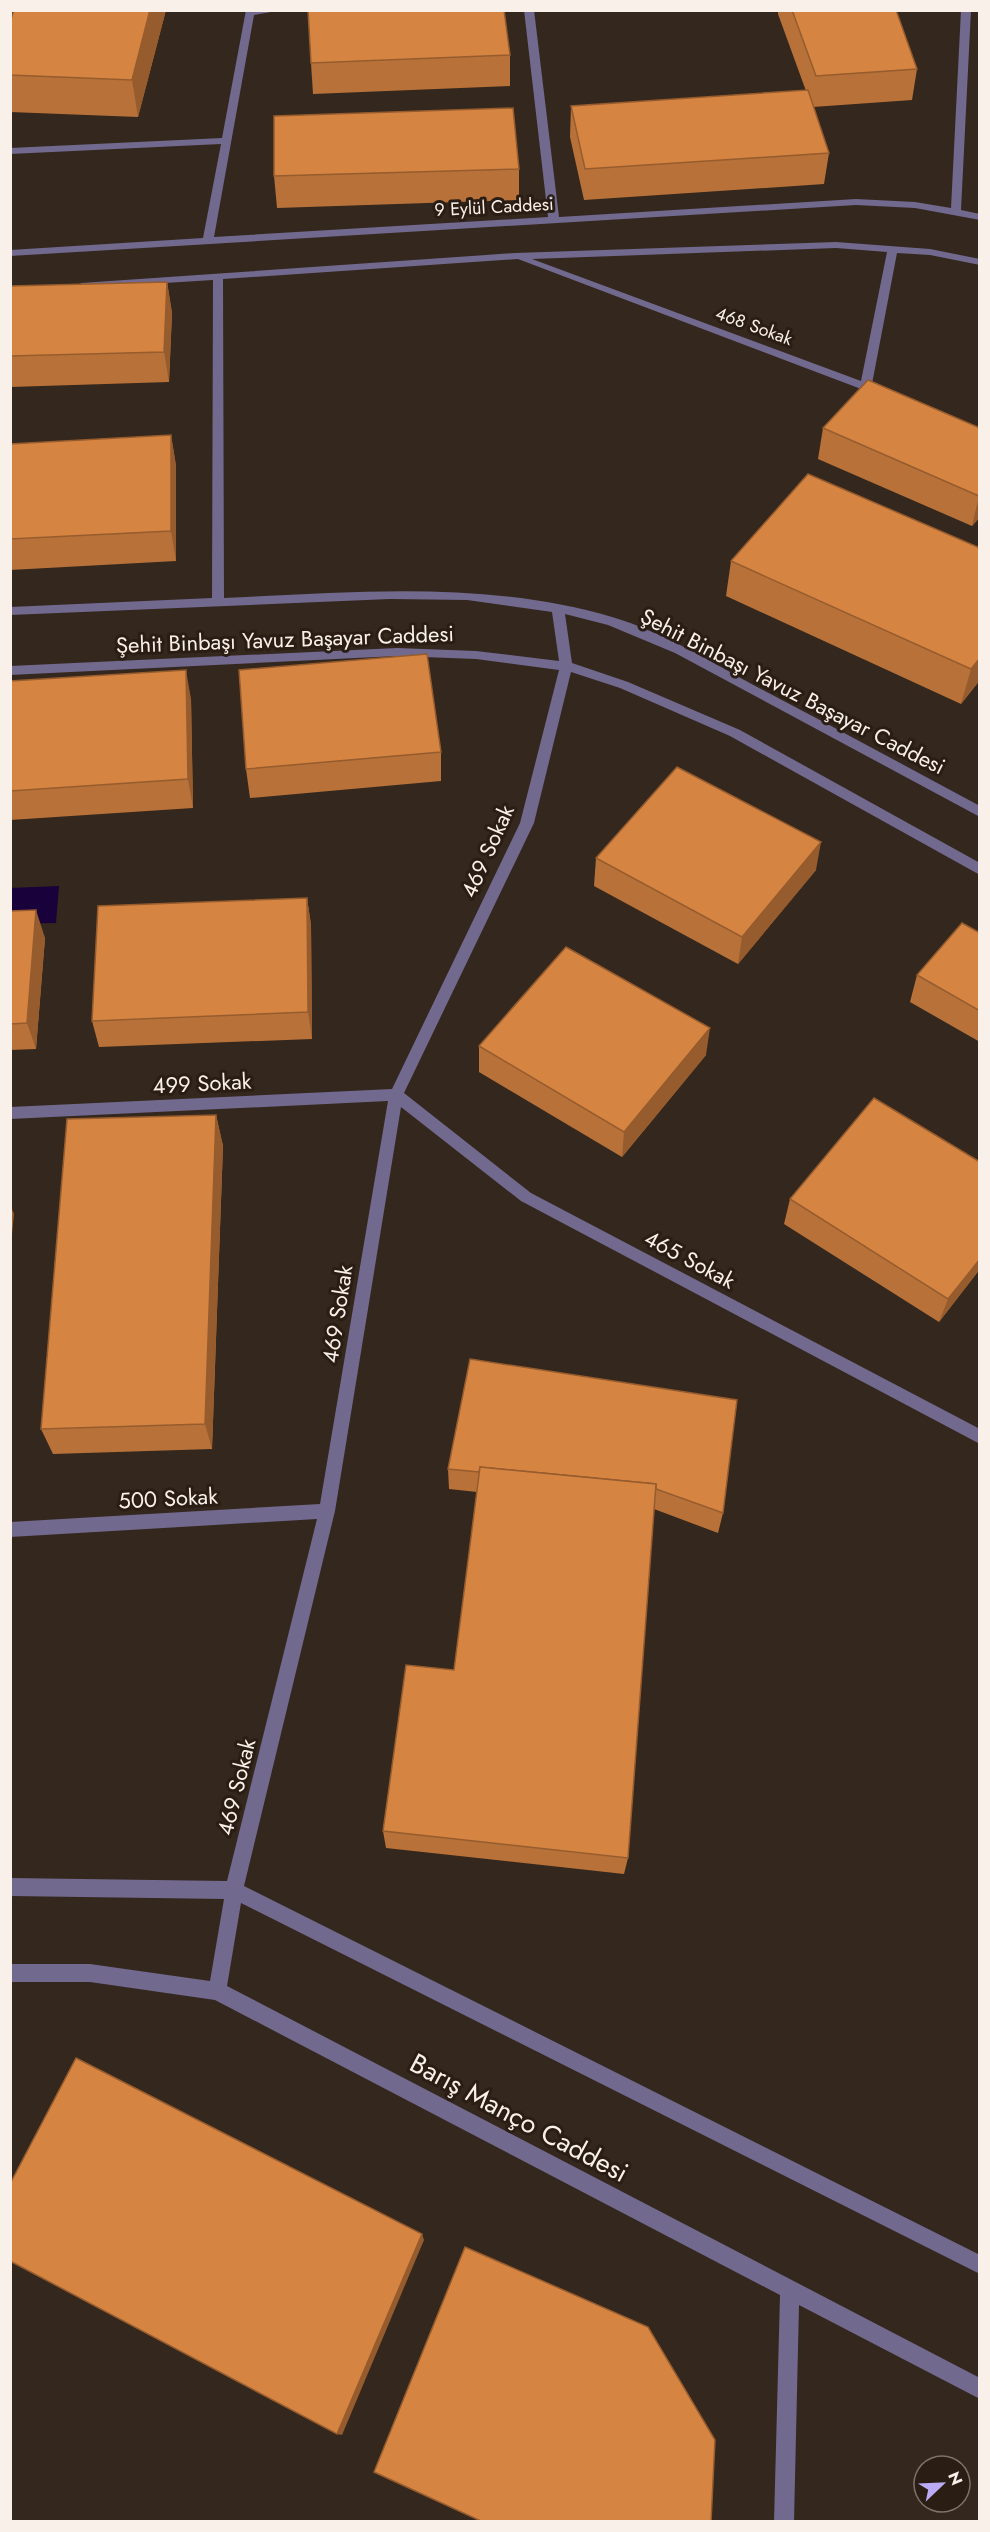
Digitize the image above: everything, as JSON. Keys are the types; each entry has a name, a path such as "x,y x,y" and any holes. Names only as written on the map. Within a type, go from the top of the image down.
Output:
{"street":[{"path":"208,241 250,12 278,10"},
{"path":"529,10 554,220"},
{"path":"956,212 966,10"},
{"path":"10,152 226,141"},
{"name":"9 Eylül Caddesi","path":"10,253 856,202 915,205 980,217"},
{"path":"68,286 515,256 836,245 930,252 980,262"},
{"path":"866,385 893,248"},
{"name":"468 Sokak","path":"515,256 897,398"},
{"path":"218,276 218,600"},
{"name":"Şehit Binbaşı Yavuz Başayar Caddesi","path":"10,611 218,600 390,595 467,596 558,608 611,621 679,650 980,812"},
{"path":"558,608 567,666"},
{"name":"Şehit Binbaşı Yavuz Başayar Caddesi","path":"10,671 397,652 476,655 567,666 624,685 735,733 980,870"},
{"name":"469 Sokak","path":"217,1991 234,1890 327,1511 396,1095 527,823 567,666"},
{"name":"499 Sokak","path":"10,1113 396,1095"},
{"name":"465 Sokak","path":"396,1095 526,1197 980,1437"},
{"name":"500 Sokak","path":"10,1530 327,1511"},
{"path":"10,1887 234,1890 980,2265"},
{"name":"Barış Manço Caddesi","path":"10,1972 90,1973 217,1991 980,2390"},
{"path":"784,2522 790,2290"}],"shaded area":[{"path":"59,886 56,923 11,924 10,888"}],"building":[{"path":"14,10 150,10 132,80 10,75 10,22"},
{"path":"308,10 504,10 510,55 311,63"},
{"path":"792,10 896,10 917,69 816,76"},
{"path":"808,90 829,153 585,169 571,106"},
{"path":"513,108 519,169 274,176 274,116"},
{"path":"167,282 164,352 10,356 10,286"},
{"path":"868,380 980,428 979,496 823,428"},
{"path":"171,435 171,531 10,539 10,444"},
{"path":"808,474 980,548 980,658 971,669 731,561"},
{"path":"427,654 441,752 246,769 239,670"},
{"path":"186,670 188,779 10,791 10,681"},
{"path":"677,767 821,842 742,937 596,858"},
{"path":"307,898 308,1012 92,1021 98,906"},
{"path":"36,910 27,1023 10,1024 10,911"},
{"path":"962,923 980,933 980,1011 917,975"},
{"path":"566,947 710,1028 624,1132 479,1046"},
{"path":"874,1098 980,1162 980,1259 948,1299 790,1199"},
{"path":"216,1115 205,1424 41,1429 67,1119"},
{"path":"470,1359 737,1400 723,1513 656,1489 656,1484 480,1467 479,1472 448,1469"},
{"path":"480,1467 656,1484 628,1858 383,1831 406,1665 454,1670"},
{"path":"76,2058 422,2234 337,2434 10,2261 10,2184"},
{"path":"465,2247 648,2327 715,2440 711,2522 483,2522 374,2472"}]}
